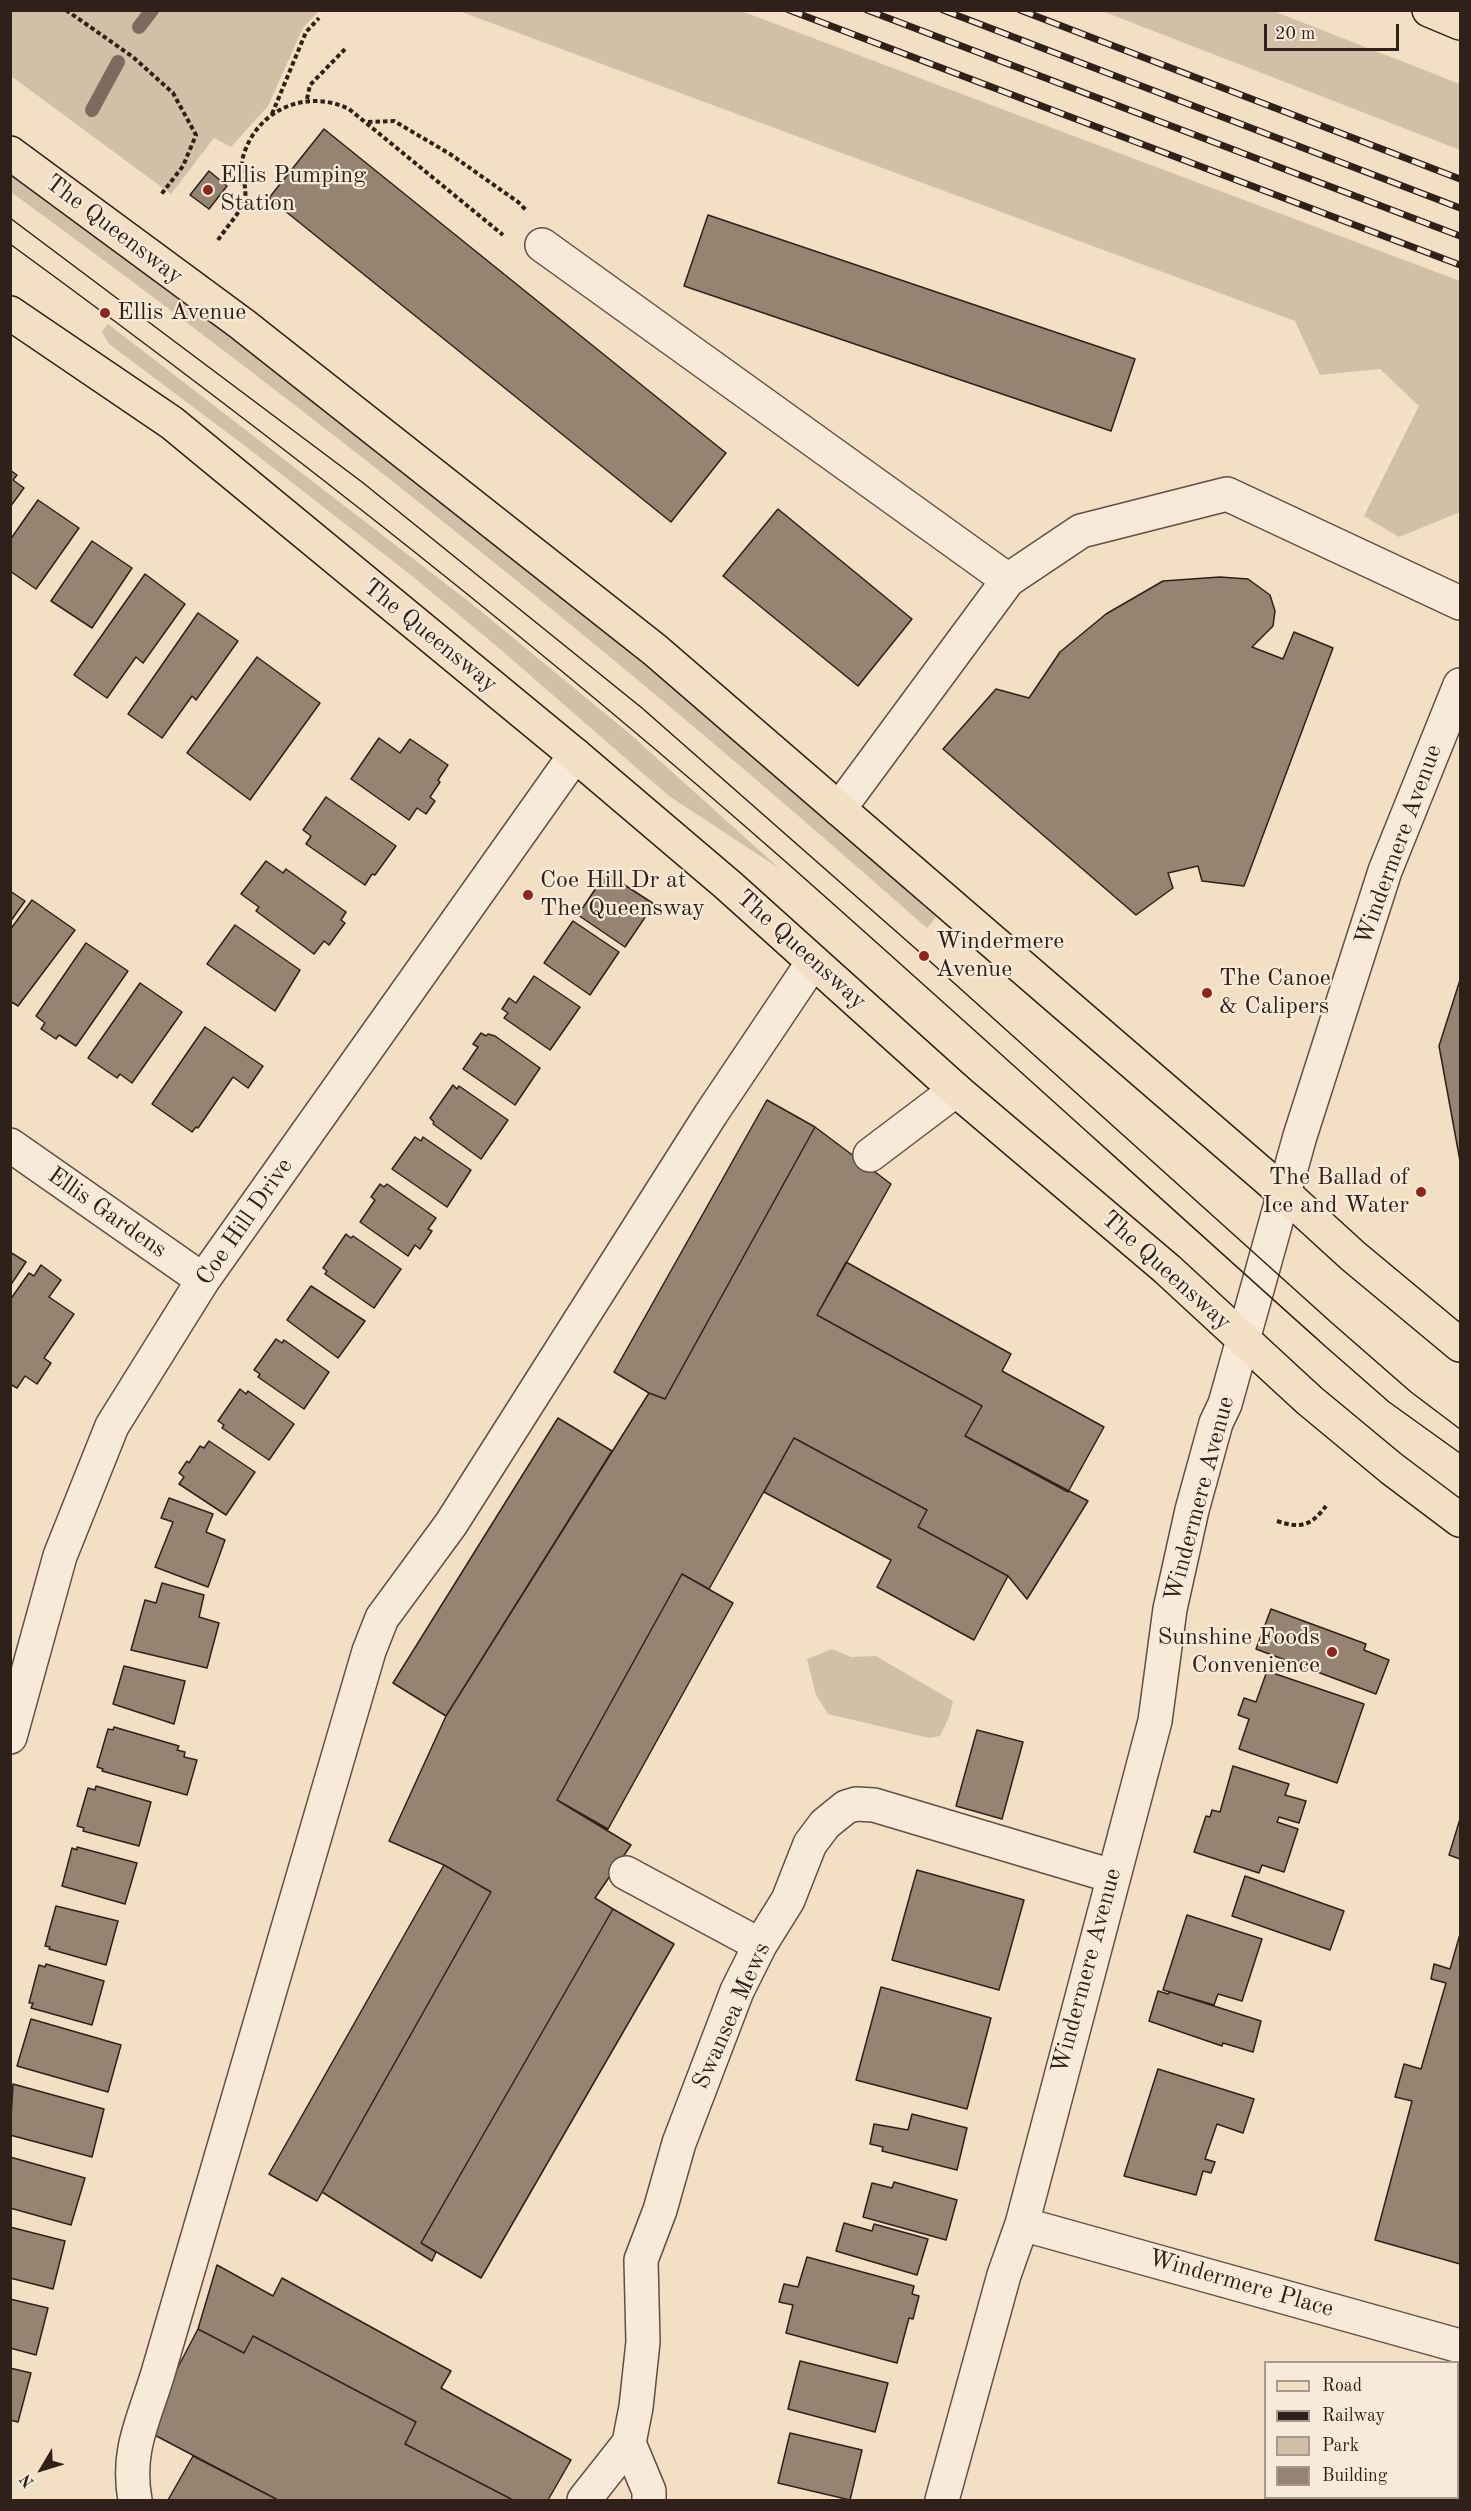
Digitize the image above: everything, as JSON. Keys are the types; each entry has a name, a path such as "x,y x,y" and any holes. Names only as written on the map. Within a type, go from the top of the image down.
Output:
{"main road":[{"path":"1429,10 1461,23"},
{"name":"The Queensway","path":"10,153 242,324 655,650 1284,1193 1353,1256 1461,1345"},
{"name":"The Queensway","path":"10,313 172,423 575,755 728,885 956,1090 1158,1262 1242,1341 1391,1468 1461,1520"}],"street":[{"path":"542,245 1008,580"},
{"path":"839,809 1008,580 1081,531 1227,494 1461,603"},
{"name":"Windermere Avenue","path":"942,2500 1004,2275 1022,2224 1155,1720 1170,1609 1192,1510 1284,1193 1385,871 1461,685"},
{"name":"Coe Hill Drive","path":"10,1737 60,1556 112,1426 203,1280 575,755"},
{"path":"135,2500 131,2478 132,2452 155,2383 378,1627 451,1524 711,1114 813,962"},
{"path":"870,1155 956,1090"},
{"name":"Ellis Gardens","path":"10,1145 203,1280"},
{"name":"Swansea Mews","path":"584,2500 629,2443 636,2407 643,2342 641,2260 660,2210 679,2144 737,1991 760,1945 788,1900 810,1844 838,1813 856,1803 874,1805 1112,1876"},
{"path":"626,1873 760,1945"},
{"name":"Windermere Place","path":"1022,2224 1461,2346"},
{"path":"629,2443 649,2491 649,2500"}],"path":[{"path":"66,10 133,57 173,93 196,135 183,166 160,196"},
{"path":"272,115 306,32 319,18"},
{"path":"307,99 310,85 345,50"},
{"path":"218,240 245,200 242,167 247,147 262,123 286,105 307,99 336,102 368,122 517,247 542,245 535,220 518,202 450,154 394,121 368,122"},
{"path":"1277,1521 1293,1527 1307,1525 1317,1519 1326,1506"}],"green space":[{"path":"11,10 319,11 303,28 268,106 231,147 214,138 171,194 11,76"},
{"path":"459,11 741,11 1460,281 1460,512 1399,537 1364,516 1419,406 1380,369 1320,375 1295,321"},
{"path":"1102,11 1273,11 1460,84 1460,150"},
{"path":"11,172 249,350 482,533 712,722 936,917 927,928 704,736 478,549 247,368 11,192"},
{"path":"108,324 472,604 630,734 780,869 669,796 412,576 109,344 102,332"},
{"path":"832,1649 851,1657 876,1656 953,1701 949,1717 940,1736 929,1738 828,1714 816,1695 807,1659"}],"building":[{"path":"324,129 726,453 671,522 269,198"},
{"name":"Ellis Pumping Station","path":"209,171 227,186 209,209 190,195"},
{"path":"708,215 1135,359 1111,431 684,286"},
{"path":"10,470 17,475 13,480 24,488 10,507"},
{"path":"38,500 79,528 36,589 10,571 10,540"},
{"path":"778,509 912,619 858,686 723,576"},
{"path":"92,541 132,568 92,628 51,601"},
{"path":"145,574 185,604 143,663 136,657 107,698 74,675"},
{"path":"1220,577 1248,579 1270,595 1275,611 1273,626 1252,647 1283,659 1294,632 1333,648 1244,886 1202,881 1198,866 1168,873 1173,888 1136,915 943,749 996,689 1029,698 1060,652 1106,614 1163,581"},
{"path":"198,613 238,641 196,700 192,696 162,738 128,714"},
{"path":"257,657 320,703 250,800 187,753"},
{"path":"379,738 400,753 410,739 448,765 430,797 435,801 426,814 417,808 409,820 351,779"},
{"path":"326,797 396,846 365,885 306,844 311,836 303,830"},
{"path":"266,861 283,873 286,869 346,912 341,920 345,923 329,945 324,941 314,954 256,911 259,907 241,894"},
{"path":"606,873 654,904 625,947 578,915"},
{"path":"10,891 25,901 10,922"},
{"path":"32,900 75,930 18,1006 10,1001 10,930"},
{"path":"573,921 619,952 590,995 544,963"},
{"path":"235,925 300,970 275,1011 207,964"},
{"path":"86,943 128,971 76,1046 59,1035 56,1039 41,1029 45,1023 36,1016"},
{"path":"534,976 580,1007 550,1050 504,1018 508,1013 502,1009 509,998 516,1003"},
{"path":"1460,980 1460,1161 1439,1046"},
{"path":"140,983 182,1012 132,1083 120,1074 117,1078 88,1058"},
{"path":"205,1027 263,1066 248,1088 233,1077 198,1128 196,1127 192,1132 152,1104"},
{"path":"481,1033 486,1036 488,1034 495,1036 540,1068 515,1105 463,1069 478,1047 473,1044"},
{"path":"453,1085 457,1089 459,1086 508,1120 481,1159 433,1124 430,1118"},
{"path":"767,1100 815,1127 665,1399 649,1393 614,1372"},
{"path":"815,1127 891,1184 817,1315 982,1406 965,1436 1088,1501 1027,1599 1008,1576 918,1527 927,1510 794,1438 709,1589 682,1574 557,1800 631,1845 595,1898 613,1909 421,2243 436,2252 432,2261 322,2192 491,1892 444,1865 389,1841 446,1716 649,1393 665,1399"},
{"path":"415,1137 421,1141 423,1137 471,1170 447,1207 392,1169"},
{"path":"380,1184 384,1187 387,1184 436,1218 428,1229 432,1231 420,1249 415,1245 408,1256 360,1222 375,1200 371,1197"},
{"path":"346,1234 351,1238 353,1236 401,1269 374,1308 325,1274 327,1271 323,1268"},
{"path":"10,1252 26,1262 10,1286"},
{"path":"846,1262 1011,1354 1002,1371 1104,1427 1068,1492 965,1436 982,1406 817,1315"},
{"path":"41,1265 61,1280 49,1297 74,1314 44,1358 51,1363 37,1384 25,1376 17,1388 10,1384 10,1300 29,1273 34,1276"},
{"path":"311,1286 365,1321 338,1358 287,1320"},
{"path":"276,1339 282,1343 284,1340 329,1372 304,1409 258,1377 260,1374 254,1370"},
{"path":"240,1389 246,1394 248,1391 294,1424 269,1460 222,1428 224,1425 218,1421"},
{"path":"558,1418 612,1451 446,1716 393,1683"},
{"path":"794,1438 927,1510 918,1527 1008,1576 974,1640 877,1587 891,1560 764,1492"},
{"path":"209,1441 255,1472 226,1515 179,1484 184,1477 179,1473 187,1461 189,1463 200,1446 204,1448"},
{"path":"169,1498 213,1514 206,1532 225,1540 208,1587 155,1567 173,1522 161,1518"},
{"path":"682,1574 733,1603 608,1829 557,1800"},
{"path":"162,1583 204,1595 199,1617 219,1623 207,1668 131,1650 145,1600 156,1603"},
{"path":"1271,1609 1366,1644 1364,1650 1389,1660 1376,1694 1256,1649"},
{"path":"124,1666 185,1681 174,1724 113,1704"},
{"path":"1267,1671 1364,1704 1337,1783 1239,1749 1249,1719 1238,1715 1244,1698 1256,1702"},
{"path":"114,1727 179,1746 177,1750 185,1752 184,1757 197,1760 187,1795 102,1771 103,1769 97,1767 108,1729 113,1730"},
{"path":"977,1730 1023,1742 1002,1819 956,1806"},
{"path":"1233,1766 1289,1784 1285,1795 1306,1801 1299,1823 1279,1817 1277,1822 1298,1829 1284,1872 1262,1865 1259,1873 1194,1852 1206,1816 1210,1817 1212,1810 1220,1812"},
{"path":"96,1786 151,1802 139,1846 83,1831 84,1828 77,1826 88,1788 95,1790"},
{"path":"1460,1819 1460,1859 1449,1855"},
{"path":"77,1847 137,1863 125,1904 62,1886 72,1848 77,1850"},
{"path":"444,1865 491,1892 317,2201 269,2174"},
{"path":"917,1870 1024,1900 999,1990 892,1960"},
{"path":"1245,1876 1344,1911 1330,1950 1232,1916"},
{"path":"56,1906 118,1921 106,1965 45,1946"},
{"path":"613,1909 674,1944 481,2278 421,2243"},
{"path":"1187,1915 1262,1939 1242,2001 1218,1994 1214,2005 1163,1990"},
{"path":"1460,1934 1460,2264 1375,2240 1412,2101 1395,2097 1404,2064 1421,2069 1446,1983 1431,1979 1434,1964 1450,1969"},
{"path":"46,1964 104,1981 92,2025 31,2008 33,2003 29,2003 39,1965 45,1967"},
{"path":"881,1987 991,2018 967,2109 856,2080"},
{"path":"1158,1991 1168,1994 1170,1992 1261,2021 1253,2052 1223,2043 1222,2046 1149,2021"},
{"path":"31,2019 121,2045 108,2092 17,2066"},
{"path":"1158,2069 1254,2099 1243,2133 1217,2124 1205,2159 1215,2162 1211,2173 1203,2171 1196,2195 1124,2176"},
{"path":"13,2084 104,2109 92,2157 10,2135"},
{"path":"912,2114 967,2128 957,2170 882,2151 883,2147 870,2144 874,2124 908,2130"},
{"path":"10,2157 85,2178 71,2225 10,2208"},
{"path":"894,2182 957,2200 946,2240 863,2217 872,2183 892,2188"},
{"path":"844,2223 872,2231 874,2224 928,2239 917,2275 836,2251"},
{"path":"10,2227 65,2241 53,2289 10,2278"},
{"path":"807,2257 914,2286 912,2294 919,2296 913,2319 909,2318 897,2363 786,2333 793,2305 779,2302 784,2284 798,2287"},
{"path":"217,2265 273,2296 282,2278 451,2371 441,2388 571,2460 548,2500 513,2500 405,2444 416,2422 253,2336 244,2353 198,2329"},
{"path":"10,2299 48,2308 36,2355 10,2348"},
{"path":"198,2329 244,2353 253,2336 416,2422 405,2444 513,2500 278,2500 145,2430"},
{"path":"800,2361 888,2383 875,2432 788,2409"},
{"path":"10,2368 31,2373 18,2422 10,2420"},
{"path":"790,2433 862,2450 850,2500 778,2483"},
{"path":"193,2456 278,2500 168,2500"}],"waterway":[{"path":"139,27 152,10"},
{"path":"92,110 118,62"}],"tram line":[{"path":"10,218 362,482 642,708 924,956 1332,1323 1411,1392 1460,1429"},
{"path":"10,244 209,392 405,544 598,701 786,862 1389,1402 1460,1453"}],"railway":[{"path":"789,10 1460,265"},
{"path":"867,10 1460,236"},
{"path":"943,10 1460,208"},
{"path":"1020,10 1460,179"}],"place":[{"name":"Ellis Pumping Station","path":"208,190"},
{"name":"Ellis Avenue","path":"105,313"},
{"name":"Coe Hill Dr at The Queensway","path":"528,895"},
{"name":"Windermere Avenue","path":"924,956"},
{"name":"The Canoe & Calipers","path":"1207,993"},
{"name":"The Ballad of Ice and Water","path":"1421,1192"},
{"name":"Sunshine Foods Convenience","path":"1332,1652"}]}
